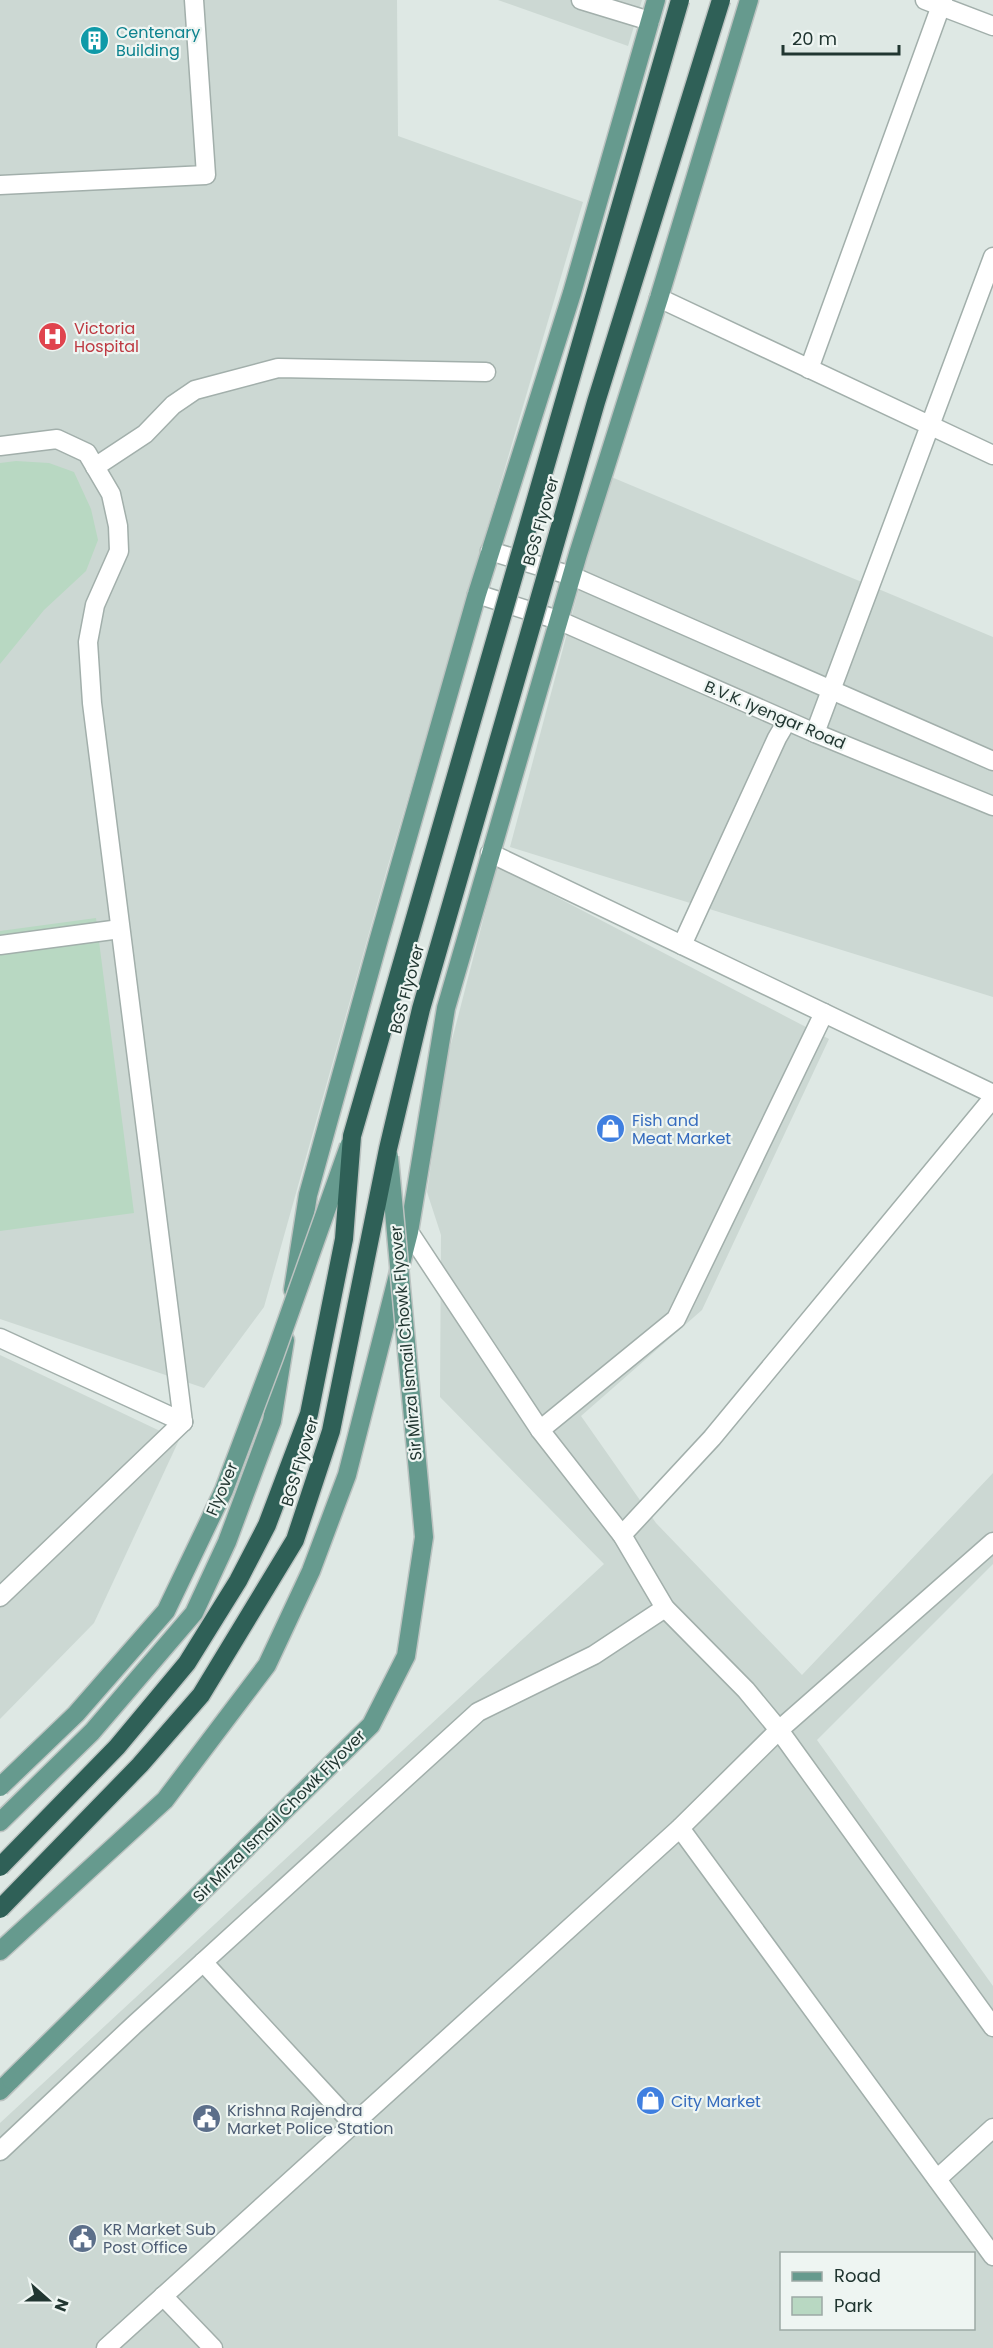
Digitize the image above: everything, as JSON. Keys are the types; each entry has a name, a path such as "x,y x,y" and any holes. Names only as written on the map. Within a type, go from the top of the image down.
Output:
{"highway":[{"name":"BGS Flyover","path":"0,1867 117,1747 187,1663 238,1581 267,1525 309,1414 344,1239 352,1136 680,0"},
{"name":"BGS Flyover","path":"0,1909 140,1765 201,1695 295,1540 331,1431 388,1149 421,1009 596,402 721,0"}],"main road":[{"path":"0,1822 92,1732 194,1613 227,1542 272,1421 308,1195 477,594 572,293 656,0"},
{"path":"0,1951 165,1800 267,1665 311,1571 346,1475 409,1232 446,1008 606,460 659,298 749,0"},
{"name":"Flyover","path":"0,1787 76,1714 166,1611 224,1490 352,1136"},
{"name":"Sir Mirza Ismail Chowk Flyover","path":"6,2086 370,1725 406,1656 424,1537 388,1149"}],"street":[{"path":"0,185 206,175 194,0"},
{"path":"581,0 650,21"},
{"path":"809,369 936,2 993,26"},
{"path":"815,733 993,257"},
{"path":"659,298 993,455"},
{"path":"95,467 145,434 173,405 195,390 278,368 486,372"},
{"path":"0,446 57,439 87,453 111,494 118,526 119,551 94,605 88,642 92,703 183,1422"},
{"path":"490,551 572,576 993,761"},
{"name":"B.V.K. Iyengar Road","path":"477,594 558,620 815,733 993,806"},
{"path":"682,945 777,738 787,721"},
{"path":"490,853 993,1096 712,1438 622,1535"},
{"path":"0,945 120,929"},
{"path":"540,1430 676,1319 824,1013"},
{"path":"409,1232 540,1430 622,1535 665,1608 746,1690 779,1730 993,2027"},
{"path":"0,1338 183,1422"},
{"path":"0,1597 183,1422"},
{"path":"106,2348 680,1828 779,1730 993,1542"},
{"path":"0,2151 203,1962 478,1712 594,1654 665,1608"},
{"path":"680,1828 993,2256"},
{"path":"203,1962 353,2124"},
{"path":"937,2180 993,2128"},
{"path":"164,2296 213,2348"}],"shaded area":[{"path":"0,0 397,0 398,136 583,202 387,869 264,1307 204,1388 0,1319"},
{"path":"498,0 642,0 628,46"},
{"path":"609,476 993,637 993,997 510,847"},
{"path":"497,866 829,1039 702,1310 581,1416 656,1523 802,1675 993,1473 993,1564 817,1740 993,1986 993,2348 0,2348 0,2123 604,1564 440,1397 441,1235 427,1192 445,1067"},
{"path":"0,1355 179,1440 94,1623 0,1719"}],"green space":[{"path":"16,461 49,463 74,472 91,509 98,540 86,571 44,610 0,664 0,463"},
{"path":"96,918 134,1213 0,1231 0,931"}],"place":[{"name":"Centenary Building","path":"95,41"},
{"name":"Victoria Hospital","path":"53,337"},
{"name":"Fish and Meat Market","path":"611,1129"},
{"name":"City Market","path":"650,2101"},
{"name":"Krishna Rajendra Market Police Station","path":"206,2119"},
{"name":"KR Market Sub Post Office","path":"82,2238"}]}
